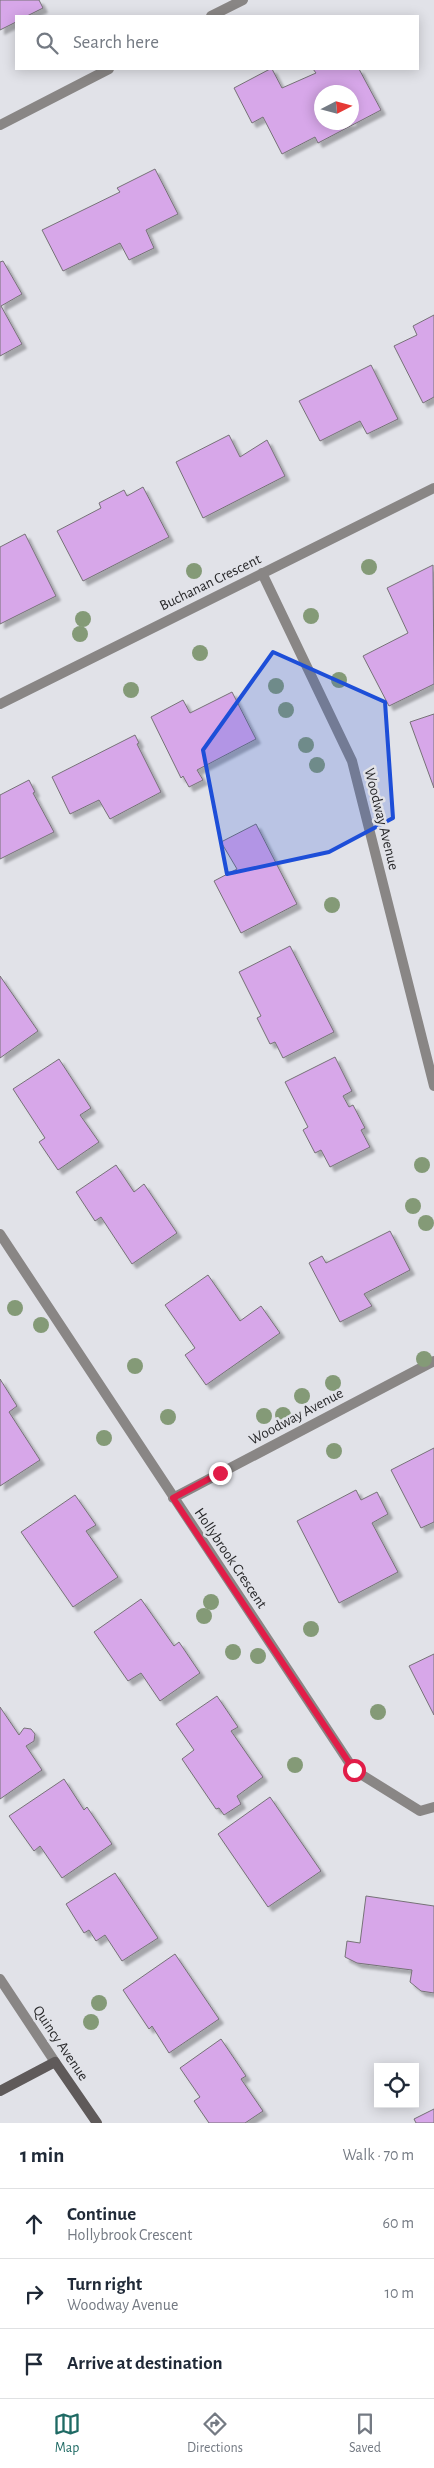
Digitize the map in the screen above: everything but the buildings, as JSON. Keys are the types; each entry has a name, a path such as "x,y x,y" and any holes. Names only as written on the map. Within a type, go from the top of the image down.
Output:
{"street":[{"path":"213,15 243,0"},
{"path":"0,125 107,70"},
{"name":"Buchanan Crescent","path":"0,704 434,488"},
{"name":"Woodway Avenue","path":"262,573 352,761 434,1086"},
{"name":"Hollybrook Crescent","path":"0,1234 354,1770 420,1811 434,1807"},
{"name":"Woodway Avenue","path":"173,1498 434,1360"},
{"name":"Quincy Avenue","path":"0,1979 97,2123"},
{"path":"0,2090 55,2062"}],"highlighted area":[{"path":"273,652 385,702 393,818 329,852 227,874 203,750"}],"route":[{"path":"220,1473 173,1498 354,1770"}]}
